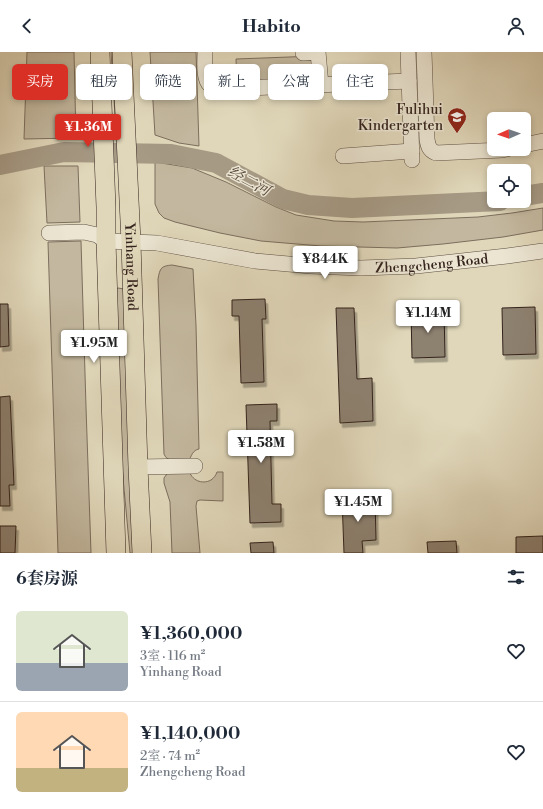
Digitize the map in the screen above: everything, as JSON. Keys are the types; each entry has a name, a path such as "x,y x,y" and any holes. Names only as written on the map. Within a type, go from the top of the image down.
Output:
{"main road":[{"name":"Yinhang Road","path":"100,52 116,553"},
{"name":"Yinhang Road","path":"122,52 131,242 142,553"}],"street":[{"path":"204,52 206,79 208,84 215,88 268,87"},
{"path":"303,52 318,52 319,64"},
{"path":"342,156 412,155 408,52"},
{"path":"424,52 427,139 429,148 436,153 487,151"},
{"path":"324,85 409,81"},
{"path":"531,143 543,140"},
{"path":"49,233 84,232 97,235 106,241"},
{"name":"Zhengcheng Road","path":"106,241 157,243 255,261 311,266 361,268 416,266 543,251"},
{"path":"138,467 195,466"}],"shaded area":[{"path":"27,52 74,52 76,138 24,139 25,100 68,100 68,64 27,64"},
{"path":"111,52 117,52 117,64 112,64"},
{"path":"150,52 196,52 199,146 179,143 155,135 153,100 196,100 196,64 151,64"},
{"path":"316,56 316,64 268,64 268,82 260,83 260,64 236,64 236,59"},
{"path":"114,100 119,100 120,132 116,132"},
{"path":"155,162 192,168 226,182 276,207 296,215 334,221 363,222 478,217 543,208 543,230 503,237 397,248 321,246 261,241 220,233 164,218 159,213 155,204"},
{"path":"44,166 78,166 80,222 47,223"},
{"path":"81,241 91,553 58,553 48,242"},
{"path":"172,265 193,269 199,449 191,455 189,461 171,460 164,454 158,279 159,272 162,268"},
{"path":"118,288 124,289 135,553 130,553 120,445 114,290"},
{"path":"189,470 194,479 201,482 212,479 217,472 223,472 223,501 197,501 196,506 200,553 172,553 170,502 164,483 164,478 169,471"}],"building":[{"path":"265,299 266,319 262,319 264,382 241,383 239,316 232,316 232,300"},
{"path":"0,304 8,304 9,346 0,347"},
{"path":"535,307 536,354 503,355 502,308"},
{"path":"336,308 354,308 357,379 372,378 373,421 340,423"},
{"path":"444,310 445,357 412,358 411,311"},
{"path":"10,396 14,485 9,485 10,506 0,506 0,397"},
{"path":"277,404 277,421 270,421 272,504 281,504 281,522 250,523 246,405"},
{"path":"375,497 376,540 362,541 363,553 344,553 342,498"},
{"path":"0,526 16,526 15,553 0,553"},
{"path":"543,536 543,553 516,553 516,537"},
{"path":"456,541 457,553 428,553 427,542"},
{"path":"273,542 274,553 251,553 250,543"}],"waterway":[{"name":"经二河","path":"0,165 64,152 171,154 216,163 283,199 308,205 352,208 487,202"},
{"name":"经二河","path":"531,195 543,193"}],"place":[{"name":"Fulihui Kindergarten","path":"457,134"}]}
